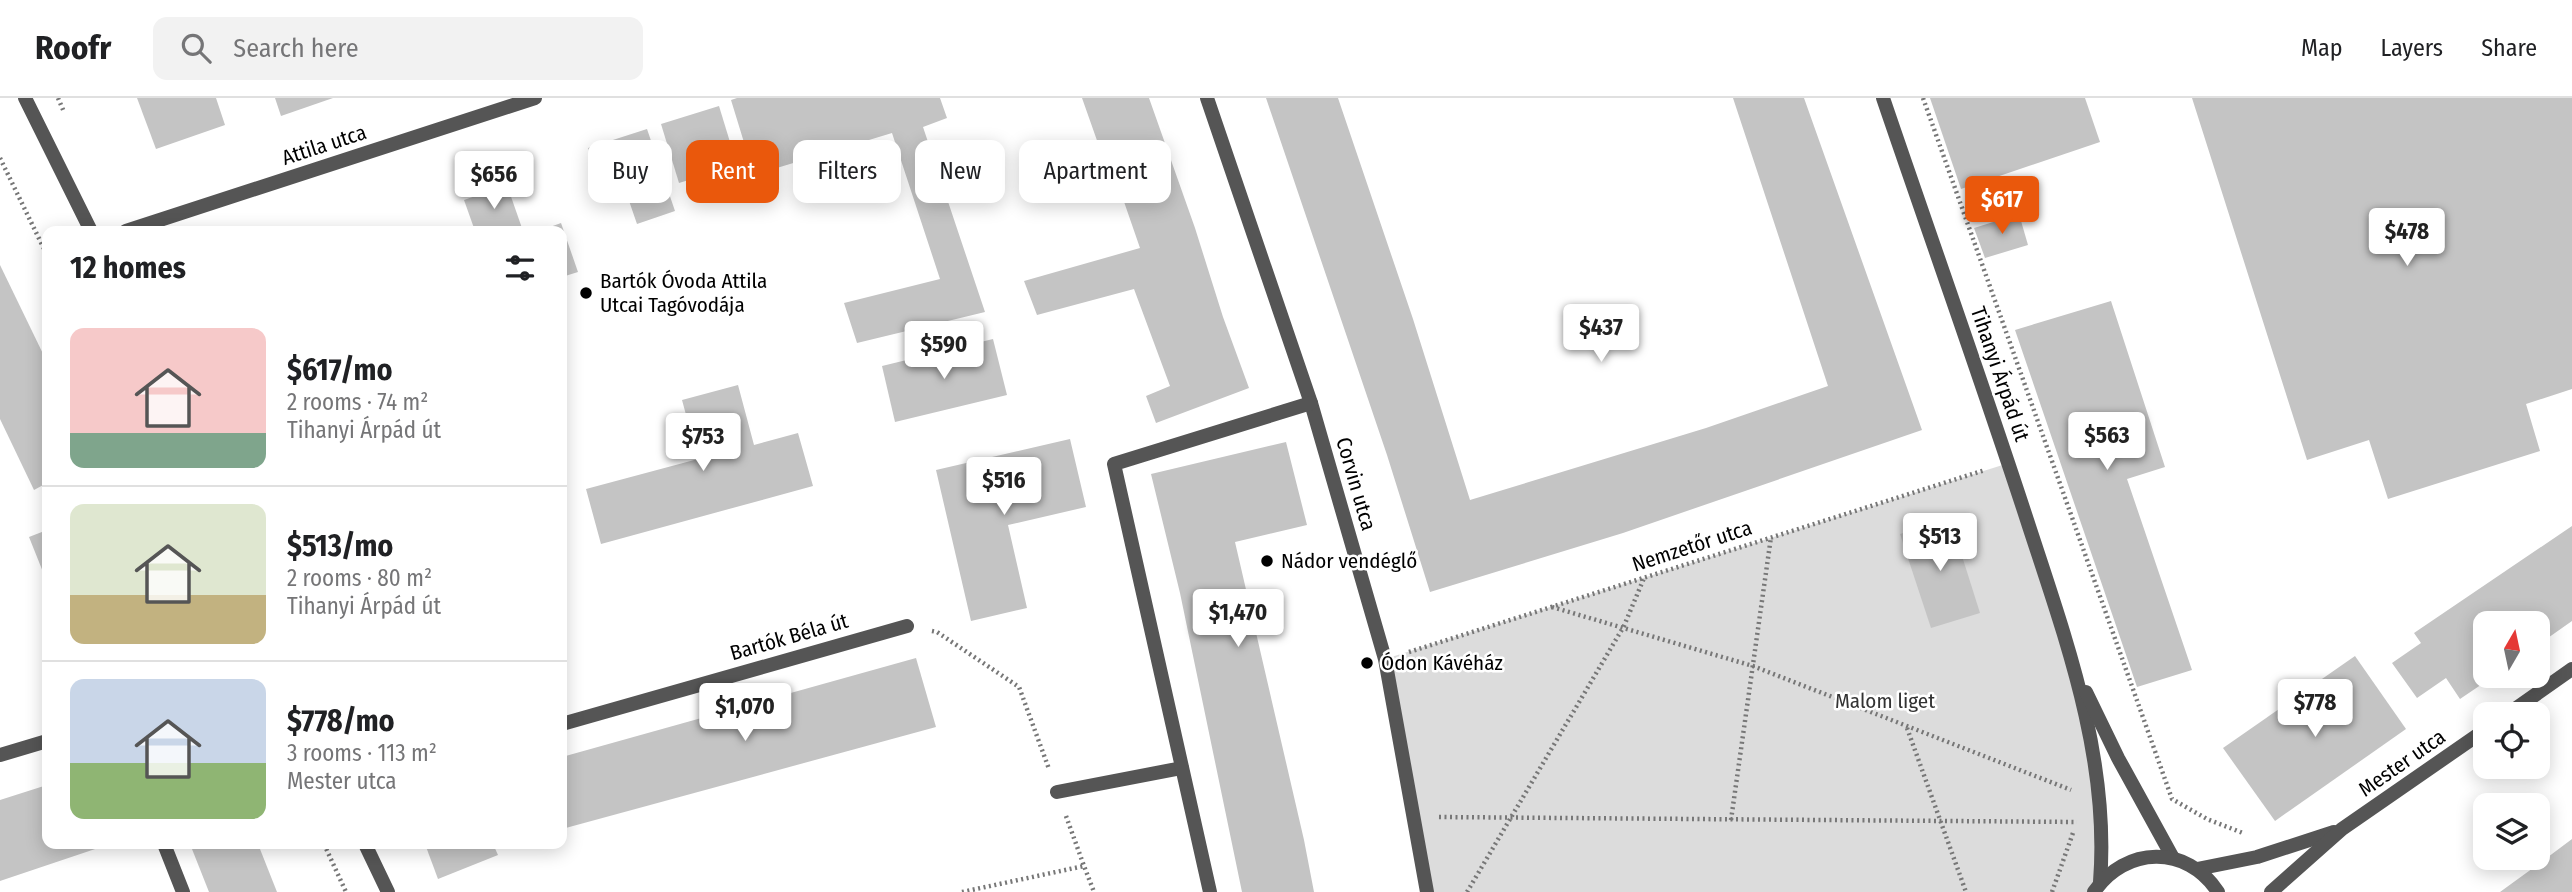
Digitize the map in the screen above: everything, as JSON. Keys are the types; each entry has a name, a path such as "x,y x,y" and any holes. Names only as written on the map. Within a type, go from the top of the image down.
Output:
{"street":[{"path":"24,98 89,226"},
{"name":"Attila utca","path":"141,226 535,98"},
{"name":"Corvin utca","path":"1207,98 1311,403 1385,659 1427,892"},
{"name":"Tihanyi Árpád út","path":"1883,98 2074,665 2096,774 2101,825 2097,887"},
{"path":"1210,892 1114,464 1311,403"},
{"name":"Bartók Béla út","path":"567,723 907,626"},
{"name":"Tihanyi Árpád út","path":"2074,665 2118,758 2173,858"},
{"path":"2525,702 2572,669"},
{"name":"Mester utca","path":"2271,892 2342,829 2473,738"},
{"path":"0,755 42,742"},
{"path":"1057,792 1182,768"},
{"name":"Mester utca","path":"2196,869 2257,857 2342,829"},
{"path":"166,849 183,892"},
{"path":"367,849 388,892"},
{"name":"Tihanyi Árpád út","path":"2097,887 2115,869 2133,860 2153,856 2173,858 2196,869 2218,892"}],"path":[{"path":"1923,98 2172,799 2207,819 2247,834 2257,857"},
{"path":"0,158 42,246"},
{"name":"Nemzetőr utca","path":"1385,659 2008,463"},
{"path":"1731,820 1771,537"},
{"path":"1467,892 1624,626 1645,577"},
{"path":"1552,607 1754,666 2071,788 2073,800"},
{"path":"907,626 937,632 1019,687 1094,892"},
{"path":"1907,727 1966,892"},
{"path":"1413,817 2077,822 2075,811"},
{"path":"326,849 346,892"},
{"path":"962,892 1084,866"}],"green space":[{"name":"Malom liget","path":"2009,463 2074,665 2096,774 2094,892 1427,892 1385,659"}],"building":[{"path":"137,98 216,98 225,125 156,149"},
{"path":"275,98 333,98 281,116"},
{"path":"940,98 947,118 923,127 927,140 915,140 915,203 901,160 901,140 894,140 892,133 869,140 793,140 793,163 779,167 779,140 743,140 731,100"},
{"path":"1082,98 1149,98 1164,140 1097,140"},
{"path":"1266,98 1338,98 1413,319 1470,500 1706,428 1828,386 1733,98 1804,98 1922,430 1623,533 1430,592 1387,455"},
{"path":"1930,98 2085,98 2100,142 1961,189"},
{"path":"2192,98 2572,98 2572,389 2526,404 2540,451 2388,499 2369,440 2307,460"},
{"path":"719,106 729,140 686,140 686,181 679,183 672,160 672,140 666,140 661,124"},
{"path":"647,129 651,140 613,140"},
{"path":"1171,160 1249,388 1156,423 1146,396 1170,386 1134,289 1037,315 1024,281 1140,248 1124,203 1171,203"},
{"path":"507,185 521,226 473,226 464,200"},
{"path":"672,202 675,211 637,224 630,203"},
{"path":"915,203 948,203 985,312 857,343 844,303 940,279"},
{"path":"2019,214 2028,245 1985,258 1974,228"},
{"path":"567,240 578,272 567,275"},
{"path":"0,265 42,352 42,486 34,490 0,419"},
{"path":"2111,301 2165,467 2127,479 2192,670 2137,687 2015,330"},
{"path":"993,339 1007,395 895,422 882,366"},
{"path":"738,385 754,445 798,433 813,486 601,544 586,489 698,459 682,400"},
{"path":"1070,439 1086,507 1008,525 1027,608 971,621 936,470"},
{"path":"1286,442 1307,525 1235,542 1314,892 1242,892 1180,593 1151,474"},
{"path":"1950,518 1980,613 1931,628 1900,534"},
{"path":"2572,526 2572,621 2550,637 2550,611 2473,611 2473,688 2476,688 2460,699 2446,678 2417,698 2392,663 2421,643 2414,633"},
{"path":"42,532 42,570 29,537"},
{"path":"2355,656 2406,729 2275,821 2223,748"},
{"path":"916,658 936,727 567,828 567,756"},
{"path":"42,787 42,849 95,849 0,881 0,800"},
{"path":"2572,839 2572,892 2500,892 2530,870 2550,870 2550,856"},
{"path":"192,849 260,849 277,892 209,892"},
{"path":"427,849 495,849 498,855 438,879"}],"place":[{"name":"Bartók Óvoda Attila Utcai Tagóvodája","path":"586,293"},
{"name":"Nádor vendéglő","path":"1267,561"},
{"name":"Ódon Kávéház","path":"1367,663"}]}
